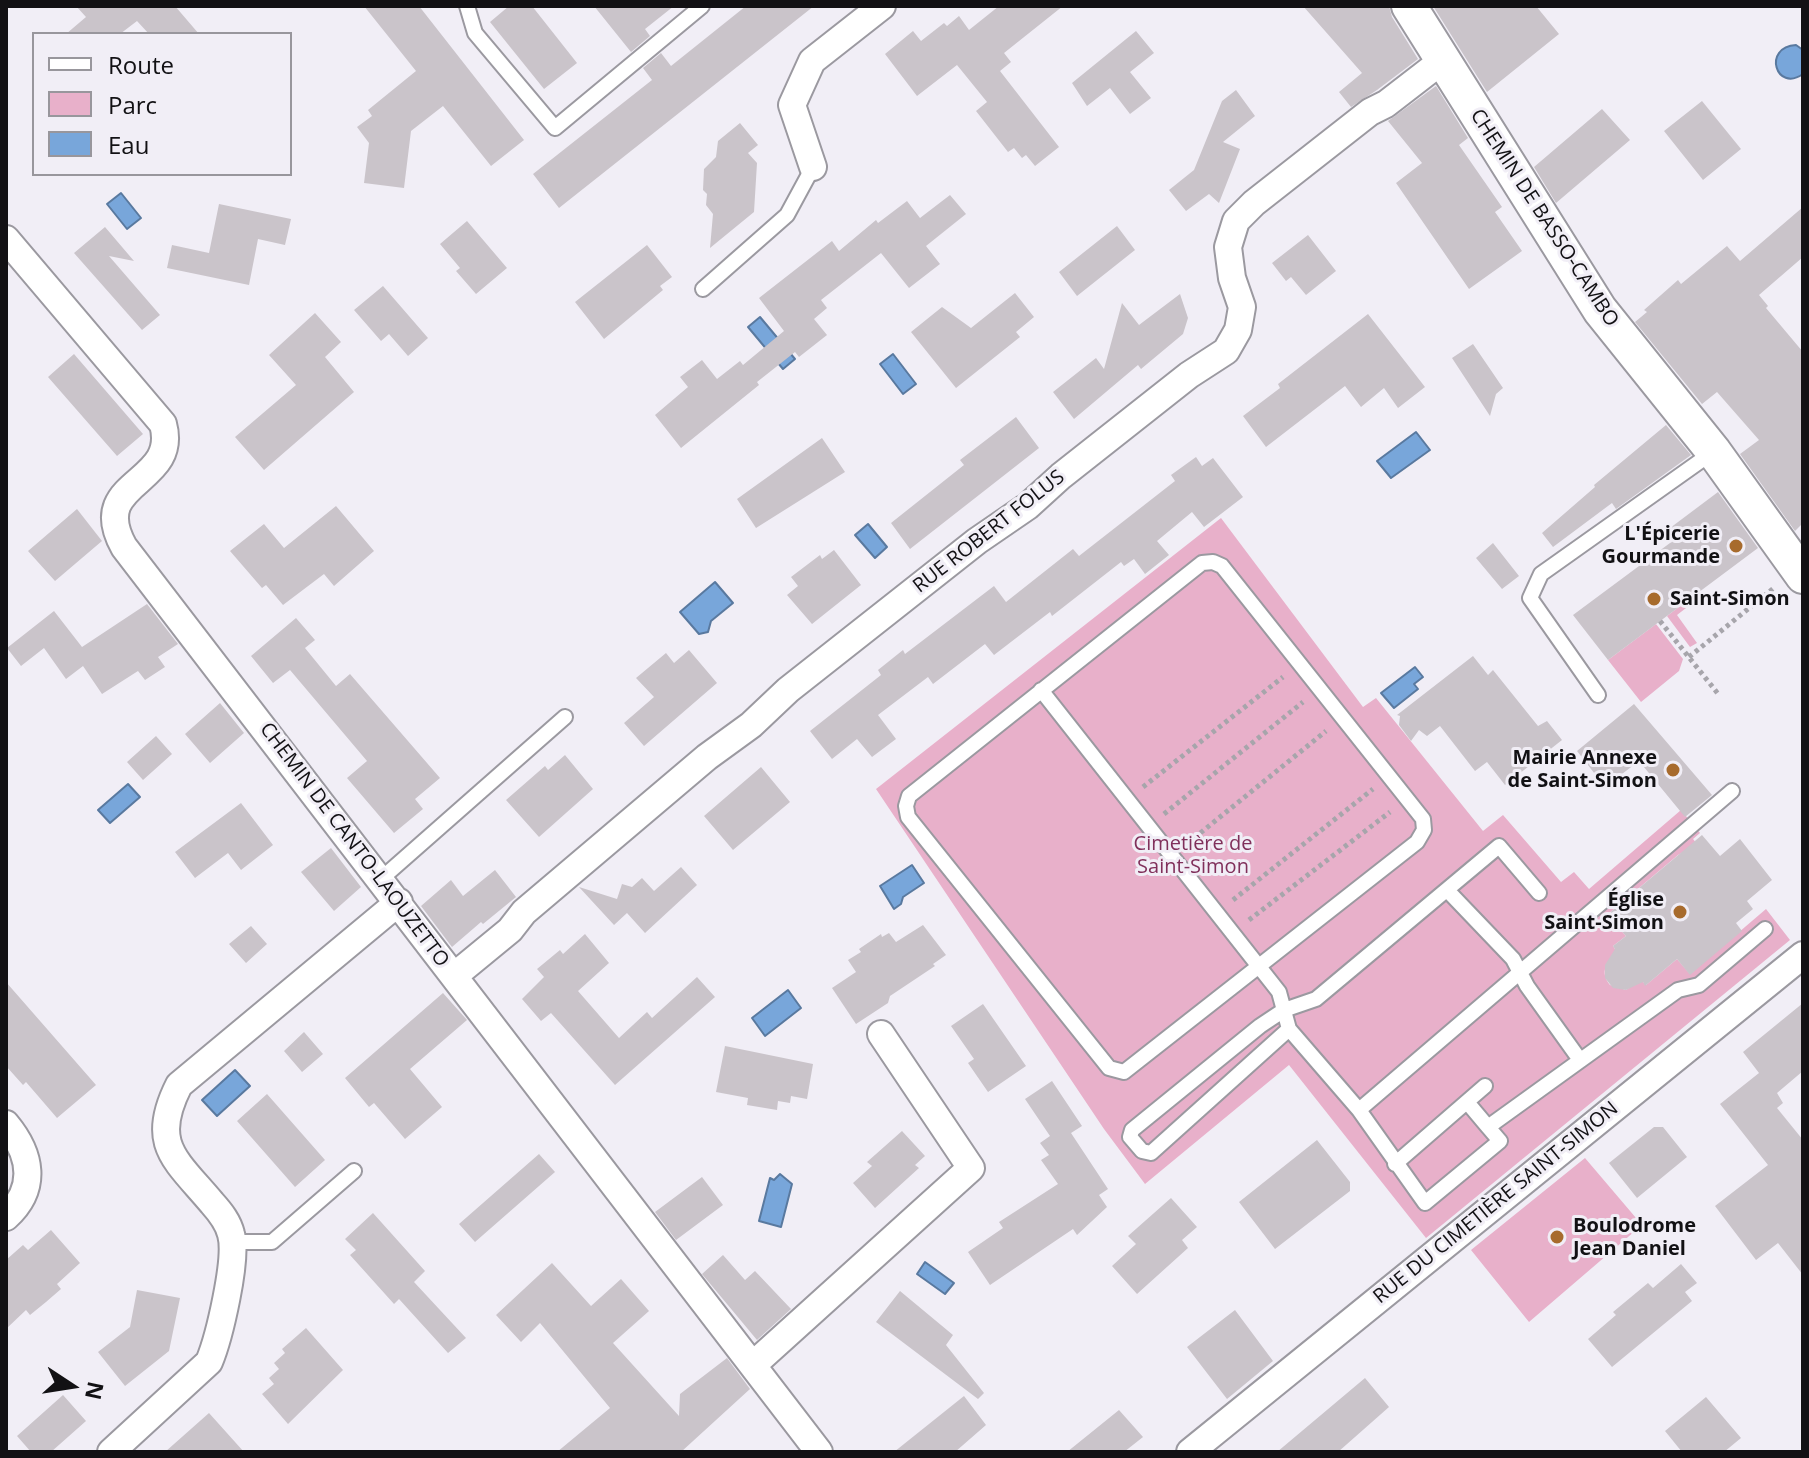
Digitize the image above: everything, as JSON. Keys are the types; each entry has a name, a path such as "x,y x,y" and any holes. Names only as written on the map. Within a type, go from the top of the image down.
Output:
{"street":[{"path":"813,167 792,105 812,61 882,6"},
{"name":"CHEMIN DE BASSO-CAMBO","path":"1409,6 1600,310 1714,452 1791,580"},
{"name":"RUE ROBERT FOLUS","path":"454,976 510,930 524,912 707,757 751,725 788,690 977,541 1028,506 1061,476 1189,375 1226,351 1238,330 1242,307 1232,278 1228,247 1236,221 1254,203 1443,60"},
{"name":"CHEMIN DE CANTO-LAOUZETTO","path":"6,239 163,424 167,438 164,452 158,462 123,495 115,512 115,530 124,547 819,1452"},
{"path":"111,1452 209,1362 216,1345 233,1257 233,1242 224,1217 171,1154 164,1132 168,1108 179,1085 399,902"},
{"name":"RUE DU CIMETIÈRE SAINT-SIMON","path":"1190,1452 1803,955"},
{"path":"754,1364 971,1168 881,1034"},
{"path":"6,1124 21,1142 28,1164 26,1188 6,1217"}],"lane":[{"path":"467,6 475,33 555,128 702,6"},
{"path":"703,289 787,215 813,167"},
{"path":"1598,695 1530,598 1541,574 1714,452"},
{"path":"1213,562 1222,566 1320,689 1423,819 1424,830 1417,842 1124,1072 1109,1068 908,817 906,806 909,796 1202,563 1213,562"},
{"path":"1041,690 1279,992 1289,1029 1359,1110 1425,1203 1500,1141 1467,1102"},
{"path":"381,879 565,717"},
{"path":"1359,1110 1732,791"},
{"path":"1289,1029 1151,1153 1142,1151 1130,1137 1132,1130 1260,1026 1284,1010 1316,999 1499,846 1539,893"},
{"path":"1447,890 1513,959 1527,986 1580,1060"},
{"path":"1488,1127 1678,990 1699,985 1765,929"},
{"path":"1395,1164 1485,1086"},
{"path":"233,1242 272,1242 354,1171"}],"path":[{"path":"1689,657 1791,580"},
{"path":"1660,621 1674,643 1719,695"},
{"path":"1127,800 1299,664"},
{"path":"1148,827 1320,689"},
{"path":"1171,856 1343,718"},
{"path":"1216,913 1389,776"},
{"path":"1232,934 1407,799"}],"green space":[{"name":"Cimetière de Saint-Simon","path":"1221,518 1363,707 1376,698 1483,831 1503,815 1561,882 1574,872 1589,889 1681,810 1700,833 1693,839 1697,844 1678,855 1607,915 1626,936 1613,946 1617,952 1606,967 1605,975 1610,985 1626,990 1641,980 1646,985 1677,959 1690,974 1766,909 1790,940 1426,1238 1289,1065 1145,1184 1104,1129 876,789"},
{"path":"1696,594 1699,598 1677,615 1697,643 1690,647 1667,616"},
{"path":"1656,624 1683,659 1679,671 1641,702 1608,660"},
{"name":"Boulodrome Jean Daniel","path":"1585,1158 1642,1225 1529,1322 1471,1250"}],"water":[{"path":"1796,45 1803,50 1803,74 1786,78 1780,74 1776,60 1785,48"},
{"path":"121,193 141,218 127,229 107,204"},
{"path":"760,317 795,359 783,369 748,327"},
{"path":"893,354 916,384 903,394 880,364"},
{"path":"1416,432 1430,450 1391,478 1377,461"},
{"path":"868,524 887,547 875,558 855,535"},
{"path":"715,582 733,603 711,621 708,632 699,634 680,612"},
{"path":"1415,667 1423,677 1414,684 1418,689 1394,708 1381,693"},
{"path":"128,784 140,797 110,823 98,810"},
{"path":"912,865 924,883 903,897 901,904 894,909 880,886"},
{"path":"788,990 801,1008 765,1036 752,1018"},
{"path":"235,1070 250,1086 217,1116 202,1100"},
{"path":"780,1174 792,1184 781,1227 759,1221 770,1178 774,1180"},
{"path":"925,1262 954,1283 945,1294 917,1274"}],"building":[{"path":"76,6 175,6 197,32 147,32 137,21 123,32 68,32 86,17"},
{"path":"364,6 419,6 524,140 491,166 443,106 411,131 404,188 364,183 369,143 357,127 372,116 368,110 416,71"},
{"path":"509,6 532,6 577,63 544,89 490,22"},
{"path":"594,6 674,6 645,29 650,36 631,52"},
{"path":"746,6 814,6 559,208 533,174 652,80 643,68 661,53 671,66"},
{"path":"999,6 1063,6 1004,53 1011,62 1000,71 1059,147 1035,166 1026,155 1022,158 1014,148 1008,152 976,111 987,102 957,65 917,96 885,54 913,31 921,41 959,16 969,30"},
{"path":"1303,6 1389,6 1392,17 1418,59 1351,107 1339,92 1362,73"},
{"path":"1433,6 1536,6 1559,34 1487,92"},
{"path":"1136,31 1154,53 1130,72 1151,98 1130,114 1110,88 1087,106 1072,83"},
{"path":"1436,86 1468,138 1459,145 1502,207 1495,212 1522,251 1469,289 1396,183 1422,163 1388,121"},
{"path":"1236,90 1255,116 1223,142 1240,149 1219,203 1209,194 1186,211 1169,190 1194,170 1222,101"},
{"path":"1702,101 1741,149 1703,180 1664,131"},
{"path":"1602,109 1630,140 1556,203 1534,167"},
{"path":"740,123 758,145 748,153 757,163 754,212 710,248 713,214 706,205 707,194 703,190 704,169 716,157 718,141"},
{"path":"950,195 966,214 926,246 940,264 909,288 881,253 821,300 827,308 814,319 827,335 799,357 795,352 681,448 655,415 688,387 680,377 702,360 717,379 740,361 743,365 784,331 759,298 832,241 839,251 876,220 878,223 907,201 920,218"},
{"path":"219,204 291,219 285,245 258,239 249,285 167,268 172,245 209,253"},
{"path":"1803,207 1803,257 1759,295 1768,306 1766,308 1803,352 1803,523 1795,531 1740,454 1759,440 1717,392 1702,404 1635,322 1678,280 1681,284 1727,246 1740,261"},
{"path":"467,221 507,268 476,294 456,271 460,268 440,244"},
{"path":"1117,226 1135,250 1077,296 1059,272"},
{"path":"105,227 134,261 109,256 160,315 142,330 74,253"},
{"path":"1308,235 1336,271 1306,295 1291,277 1286,281 1272,263"},
{"path":"647,245 672,277 660,286 663,290 604,339 575,302"},
{"path":"383,286 428,338 408,356 389,334 381,341 354,310"},
{"path":"1015,293 1034,317 1016,332 1020,337 956,388 911,332 942,307 971,328"},
{"path":"1180,294 1188,318 1183,334 1141,369 1138,365 1074,419 1053,392 1096,358 1104,369 1122,303 1139,325"},
{"path":"315,313 341,342 325,357 354,392 264,470 235,437 296,385 269,355"},
{"path":"1368,314 1425,387 1398,408 1384,388 1361,407 1345,386 1266,447 1243,416 1280,388 1278,384"},
{"path":"1473,344 1503,388 1496,394 1490,416 1452,358"},
{"path":"74,354 143,434 117,456 48,377"},
{"path":"1016,417 1039,448 910,549 891,523 964,465 960,460"},
{"path":"1666,425 1691,455 1616,509 1612,503 1553,547 1542,533"},
{"path":"822,438 845,472 756,528 737,499"},
{"path":"1196,457 1202,466 1213,458 1243,497 1204,527 1192,512 1157,541 1169,555 1145,574 1134,559 1124,566 1121,562 1052,616 1050,612 994,655 985,644 933,684 928,677 878,715 896,739 872,757 857,739 832,759 810,731 881,675 878,670 903,650 905,654 994,586 1006,602 1073,549 1079,556 1175,481 1171,475"},
{"path":"1718,492 1758,548 1608,660 1573,615 1670,543 1662,534"},
{"path":"336,506 374,551 334,586 324,574 283,605 266,585 262,588 230,551 264,524 284,548"},
{"path":"77,509 102,541 55,581 28,551"},
{"path":"1493,543 1519,576 1502,589 1476,558"},
{"path":"834,550 861,585 812,624 787,595 798,586 791,577 820,555 822,559"},
{"path":"147,604 178,644 158,657 165,667 145,680 138,671 102,694 83,666 66,679 44,648 21,666 7,648 54,611 82,647"},
{"path":"296,618 315,640 305,648 336,686 350,674 440,778 415,799 423,809 394,833 347,778 367,761 290,670 273,683 251,656"},
{"path":"689,650 717,683 644,746 624,723 654,697 636,678 666,653 674,663"},
{"path":"1473,656 1488,675 1493,670 1538,726 1547,721 1562,740 1505,785 1487,762 1475,771 1440,726 1427,736 1419,730 1411,741 1399,725 1400,716 1397,715"},
{"path":"220,703 244,733 210,763 185,734"},
{"path":"1634,704 1712,795 1685,817 1639,761 1605,787 1577,751"},
{"path":"156,736 172,754 143,780 127,762"},
{"path":"565,755 593,789 539,837 506,800 545,766 548,770"},
{"path":"761,767 790,802 733,850 704,816"},
{"path":"241,803 273,845 241,870 228,853 195,878 175,852"},
{"name":"Église Saint-Simon","path":"1702,835 1720,856 1740,839 1772,880 1747,901 1753,909 1736,923 1742,931 1690,975 1677,959 1645,986 1643,982 1626,990 1613,988 1605,978 1605,965 1615,949 1613,946 1626,936 1607,915"},
{"path":"331,848 361,887 334,911 301,872"},
{"path":"681,867 697,885 645,933 627,913 614,925 579,887 617,899 622,884 632,887 642,878 654,891"},
{"path":"495,870 516,897 452,947 421,906 451,880 463,896"},
{"path":"923,925 946,955 890,996 888,1003 856,1024 832,988 856,972 848,960 881,934 882,937 889,933 896,942"},
{"path":"251,926 267,944 246,963 229,944"},
{"path":"585,934 609,963 578,991 619,1038 647,1012 652,1018 697,977 715,997 615,1085 551,1013 541,1021 522,999 544,977 537,969 560,950 563,954"},
{"path":"6,982 96,1085 57,1118 26,1082 23,1085 6,1066"},
{"path":"443,993 467,1020 410,1069 442,1107 405,1139 374,1103 369,1107 345,1078"},
{"path":"1803,1003 1803,1071 1777,1093 1783,1103 1777,1108 1803,1140 1803,1275 1778,1243 1756,1260 1715,1206 1768,1165 1720,1104 1759,1073 1743,1052"},
{"path":"983,1004 1026,1066 988,1092 968,1063 974,1059 951,1026"},
{"path":"304,1032 323,1054 302,1072 284,1051"},
{"path":"725,1046 813,1064 807,1099 791,1096 790,1103 778,1101 777,1110 747,1105 748,1098 716,1092"},
{"path":"1052,1081 1082,1126 1071,1133 1108,1189 1099,1195 1107,1207 1077,1235 1073,1229 990,1285 968,1252 1003,1228 999,1222 1058,1184 1041,1160 1049,1155 1040,1143 1050,1136 1025,1099"},
{"path":"267,1094 325,1160 295,1187 237,1121"},
{"name":"Boulodrome Jean Daniel","path":"1654,1127 1663,1127 1687,1157 1637,1198 1609,1163"},
{"path":"902,1131 925,1156 915,1165 919,1168 875,1208 853,1183 872,1166 867,1162"},
{"path":"1317,1140 1350,1182 1350,1191 1275,1249 1239,1202"},
{"path":"539,1154 555,1172 475,1242 459,1224"},
{"path":"702,1177 723,1205 676,1240 655,1212"},
{"path":"1171,1198 1197,1227 1182,1240 1188,1248 1137,1294 1112,1266 1136,1244 1128,1236"},
{"path":"373,1213 425,1271 414,1282 466,1338 448,1353 399,1299 394,1304 350,1255 356,1250 345,1239"},
{"path":"51,1230 80,1263 57,1284 61,1289 30,1315 26,1310 6,1329 6,1260 23,1245 28,1250"},
{"path":"723,1255 745,1280 755,1271 791,1309 757,1340 702,1274"},
{"path":"552,1263 591,1306 621,1279 649,1311 613,1343 679,1416 680,1394 727,1358 750,1389 681,1452 557,1452 610,1408 540,1323 521,1342 496,1315"},
{"path":"1681,1264 1697,1283 1685,1292 1692,1301 1612,1367 1588,1339 1616,1315 1613,1312 1648,1283 1653,1288"},
{"path":"137,1290 180,1298 169,1351 125,1386 98,1352 130,1327"},
{"path":"900,1291 953,1335 946,1345 984,1393 978,1399 876,1322"},
{"path":"1235,1310 1273,1361 1227,1399 1187,1347"},
{"path":"306,1328 343,1370 288,1424 262,1394 274,1384 269,1378 279,1369 274,1363 285,1353 282,1349"},
{"path":"1365,1378 1389,1407 1338,1452 1277,1452"},
{"path":"63,1395 86,1421 51,1452 31,1452 17,1436"},
{"path":"964,1396 986,1425 955,1452 894,1452"},
{"path":"1706,1397 1741,1438 1724,1452 1682,1452 1665,1431"},
{"path":"1119,1410 1143,1437 1124,1452 1067,1452"},
{"path":"209,1413 244,1452 165,1452"}],"place":[{"name":"L'Épicerie Gourmande","path":"1736,546"},
{"name":"Saint-Simon","path":"1654,599"},
{"name":"Mairie Annexe de Saint-Simon","path":"1673,770"},
{"name":"Église Saint-Simon","path":"1680,912"},
{"name":"Boulodrome Jean Daniel","path":"1557,1237"}]}
